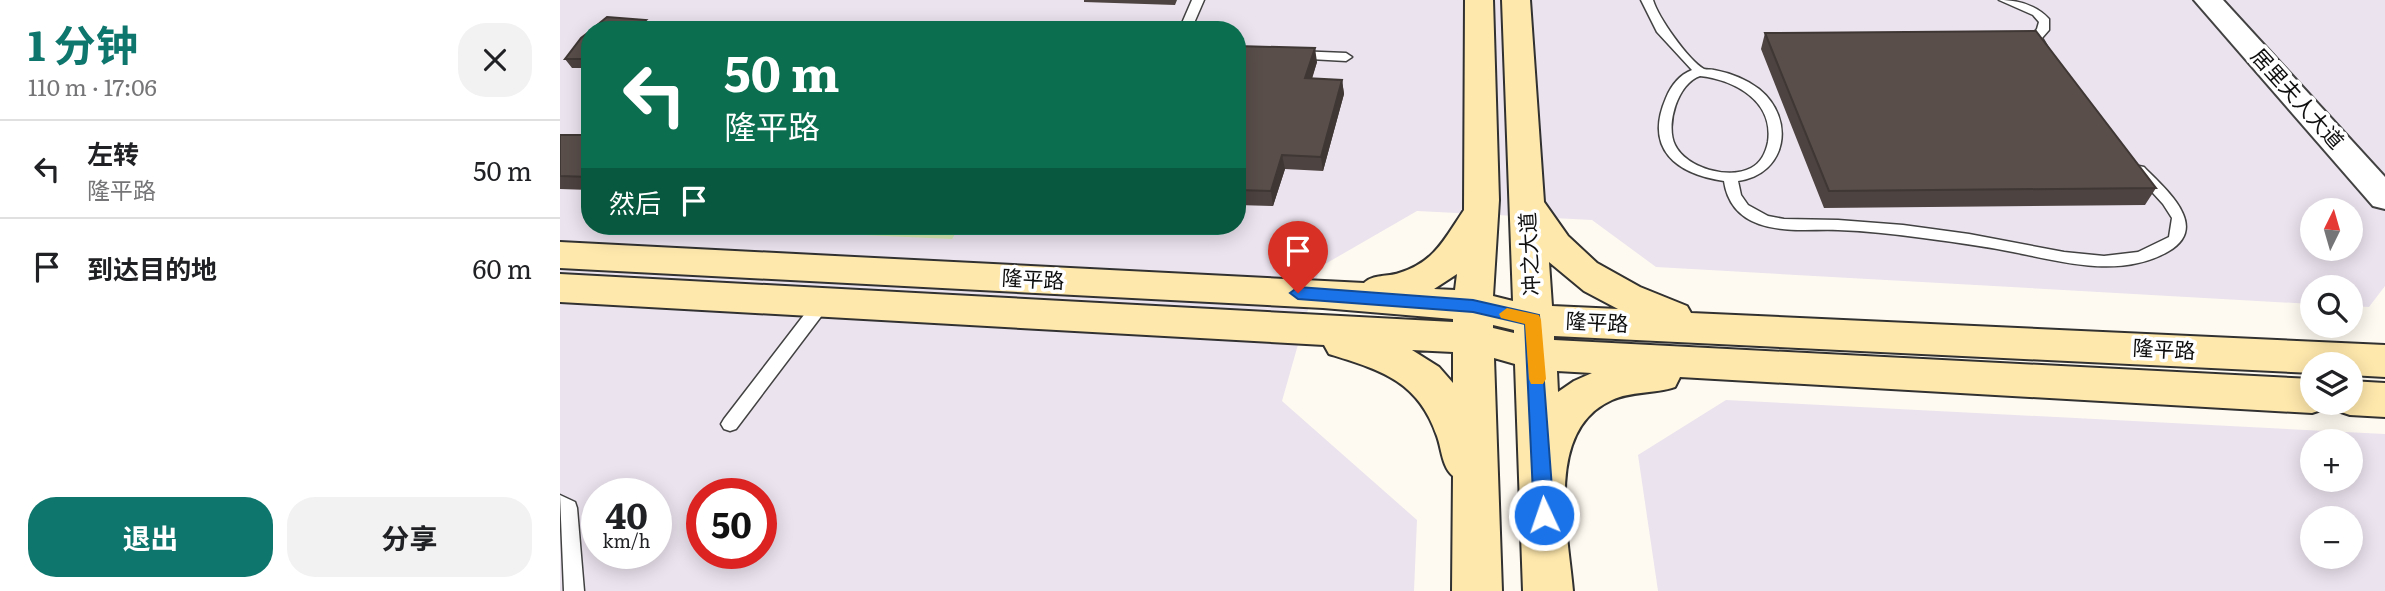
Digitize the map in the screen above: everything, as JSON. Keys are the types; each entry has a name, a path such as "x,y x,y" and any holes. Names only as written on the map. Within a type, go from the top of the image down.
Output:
{"main road":[{"path":"1477,591 1474,322 1482,200 1479,0"},
{"name":"冲之大道","path":"1516,0 1548,591"},
{"path":"1323,294 1401,288 1432,274 1457,254 1469,238 1482,200"},
{"path":"1527,202 1557,248 1579,269 1638,304 1703,328"},
{"name":"隆平路","path":"560,255 1323,294 1474,322 1534,337 1730,364 2300,395"},
{"name":"隆平路","path":"560,288 1276,326 1474,322"},
{"path":"1276,326 1368,350 1414,370 1438,395 1462,439 1477,521"},
{"name":"隆平路","path":"1534,337 1703,328 2385,361"},
{"path":"1544,515 1548,444 1567,410 1600,387 1730,364"},
{"path":"2363,399 2385,400"}],"street":[{"name":"居里夫人大道","path":"2208,0 2385,198"},
{"name":"居里夫人大道","path":"2232,0 2385,169"}],"lane":[{"path":"1189,21 1198,0"},
{"path":"1647,0 1662,31 1700,72"},
{"path":"2005,0 2037,13 2045,21 2043,30 2036,37 2038,45 2059,64"},
{"path":"1278,54 1346,57"},
{"path":"1700,72 1720,73 1737,80 1756,93 1771,112 1776,135 1771,156 1756,172 1730,177 1708,175 1685,164 1669,148 1665,128 1671,105 1681,83 1688,76 1700,72"},
{"path":"1730,177 1731,193 1739,205 1755,217 1783,223 1854,227 2011,247 2072,260 2120,261 2159,252 2176,239 2178,229 2179,218 2169,201 2134,163"},
{"path":"730,424 823,302"},
{"path":"560,503 568,508 574,591"}],"shaded area":[{"path":"560,0 2385,0 2385,286 2369,307 2363,307 2363,275 2300,275 2300,303 1656,267 1592,220 1417,211 1320,267 1282,401 1417,520 1414,591 560,591"},
{"path":"1726,400 2300,430 2300,492 2363,492 2363,433 2385,434 2385,591 1658,591 1638,455"}],"green space":[{"path":"863,235 954,235 952,239"}],"building":[{"path":"607,17 646,20 645,21 602,21"},
{"path":"2036,31 2156,188 1829,191 1765,33"},
{"path":"581,38 581,59 565,59"},
{"path":"1246,46 1315,48 1305,78 1342,80 1321,157 1282,155 1271,191 1246,190"},
{"path":"560,135 581,135 581,177 560,176"}],"slow traffic":[{"path":"1507,314 1533,320 1537,379"}],"route":[{"path":"1298,293 1473,306 1533,320 1544,515"}]}
